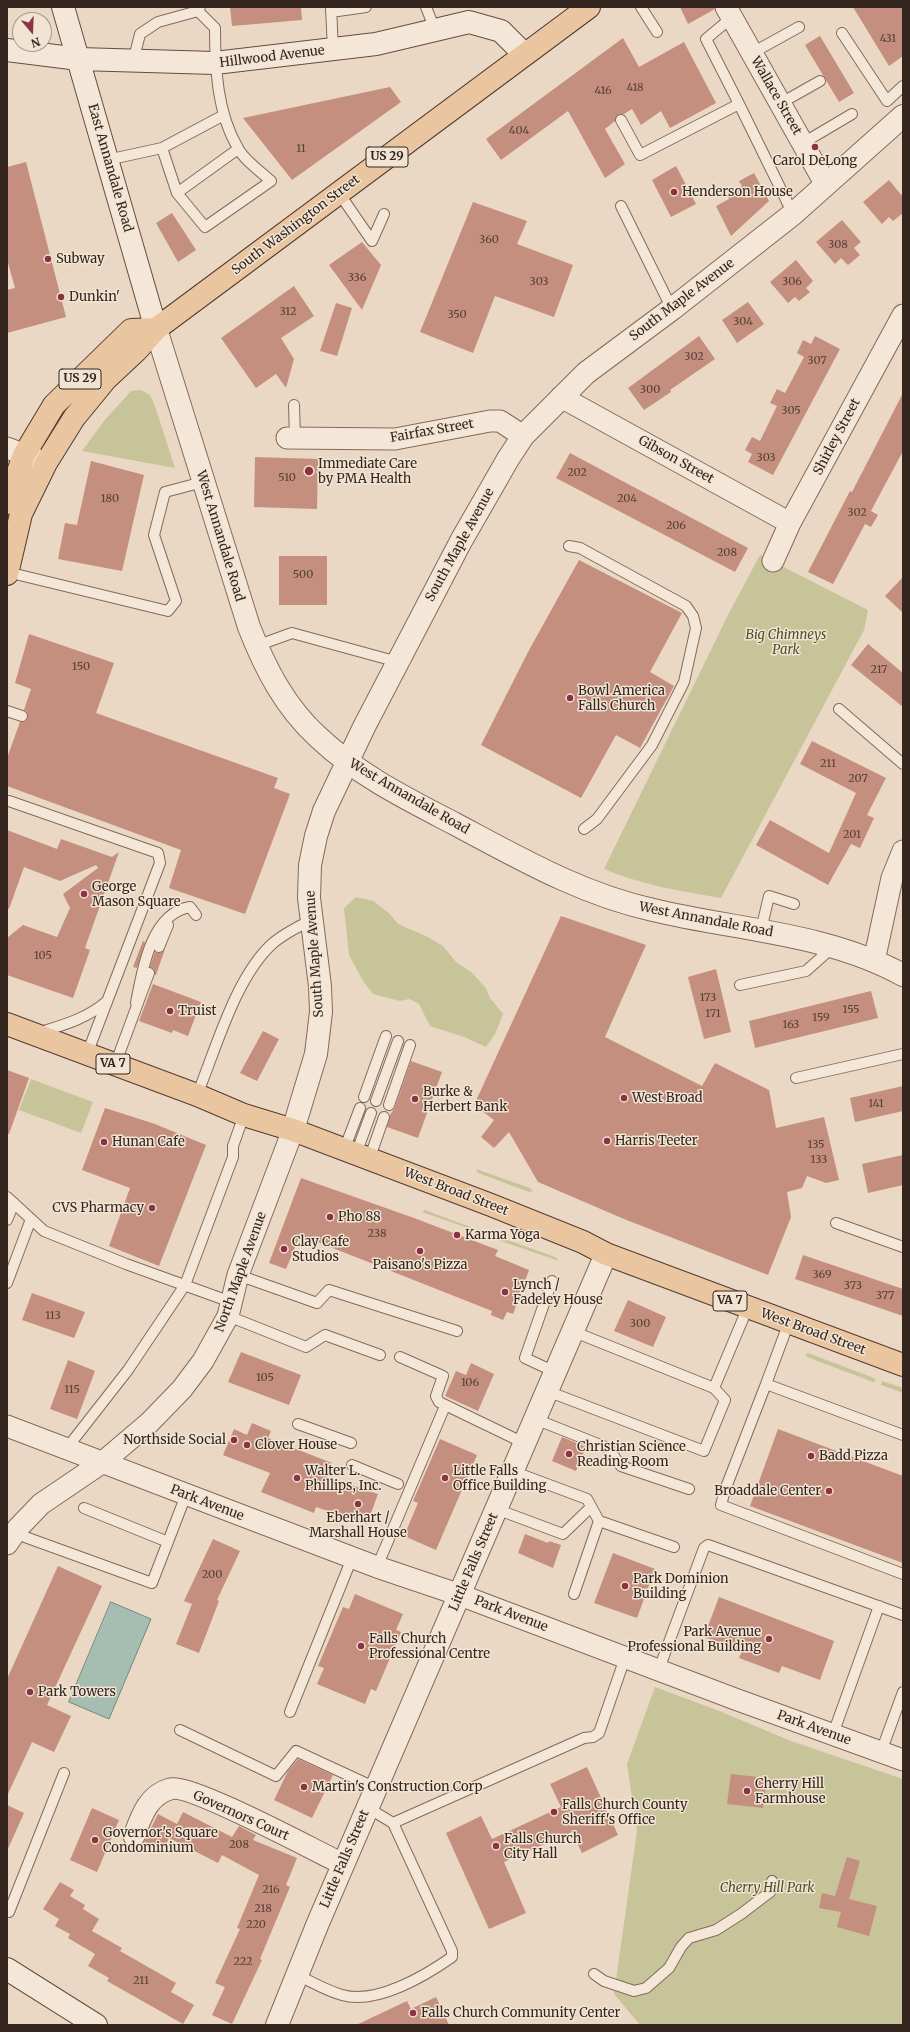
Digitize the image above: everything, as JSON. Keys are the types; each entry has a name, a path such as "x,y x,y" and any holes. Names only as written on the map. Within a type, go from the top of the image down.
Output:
{"main road":[{"name":"South Washington Street","path":"7,573 21,514 46,463 74,418 106,379 136,351 156,329 589,7"},
{"name":"US 29","path":"7,503 16,451 54,405 131,330 156,329"},
{"name":"West Broad Street","path":"7,1024 197,1095 244,1115 293,1130 576,1239 606,1254 903,1365"}],"street":[{"name":"East Annandale Road","path":"64,7 156,329"},
{"name":"Wallace Street","path":"728,12 826,184"},
{"name":"Hillwood Avenue","path":"7,50 79,59 133,62 215,63 376,44 469,22 501,30 524,54"},
{"name":"South Maple Avenue","path":"293,1130 316,1054 321,1012 319,974 309,898 310,865 316,836 324,811 398,662 465,535 508,459 523,436 586,373 672,309 793,214 826,184 896,110"},
{"name":"Shirley Street","path":"773,560 790,523 903,315"},
{"name":"West Annandale Road","path":"156,329 203,482 256,646 274,683 294,711 317,737 347,762 371,778 502,850 577,886 650,910 761,930 833,947 874,961 903,975"},
{"name":"Gibson Street","path":"561,397 790,523"},
{"name":"Fairfax Street","path":"291,438 395,439 490,421 500,422 523,436"},
{"path":"16,451 46,463"},
{"path":"874,961 892,878 902,854"},
{"name":"North Maple Avenue","path":"11,1538 41,1504 103,1462 149,1423 182,1389 203,1361 229,1309 238,1275 293,1130"},
{"name":"Little Falls Street","path":"277,2025 343,1864 606,1254"},
{"name":"Park Avenue","path":"7,1426 352,1558 460,1595 735,1699 903,1760"},
{"name":"Governors Court","path":"134,1836 148,1804 158,1794 171,1788 184,1790 240,1812 343,1864"},
{"path":"7,1969 96,2025"}],"lane":[{"path":"333,50 331,10 366,7"},
{"path":"426,7 435,30"},
{"path":"641,7 657,32"},
{"path":"133,62 140,34 158,22 199,9 216,28 215,63 224,115 238,149 271,181 205,227 177,193 162,148"},
{"path":"728,12 706,39 793,214"},
{"path":"752,53 799,27"},
{"path":"842,33 896,110"},
{"path":"781,103 820,81"},
{"path":"896,110 903,86"},
{"path":"621,120 640,155 738,104"},
{"path":"803,143 852,114"},
{"path":"107,160 162,148 224,115"},
{"path":"177,193 238,149"},
{"path":"339,193 372,241 384,214"},
{"path":"621,206 672,309"},
{"path":"291,438 294,405"},
{"path":"7,573 168,611 176,601 154,535 165,492 203,482"},
{"path":"569,546 580,548 686,606 693,616 696,628 684,682 652,745 597,819 584,829"},
{"path":"256,646 292,633 398,662"},
{"path":"840,709 903,764"},
{"path":"7,711 22,716"},
{"path":"9,801 158,853 160,863 87,1054"},
{"path":"761,930 769,896 794,904"},
{"path":"136,1004 142,970 162,923 180,909 190,907 196,915 187,912 174,916 159,947"},
{"path":"197,1095 240,986 253,965 272,943 311,920"},
{"path":"740,985 806,971 833,947"},
{"path":"115,1065 136,1004 149,973"},
{"path":"33,1034 77,1020 92,1013 106,1002"},
{"path":"364,1096 386,1036"},
{"path":"376,1101 398,1041"},
{"path":"388,1105 410,1045"},
{"path":"796,1078 903,1054"},
{"path":"356,1155 360,1108"},
{"path":"356,1155 371,1113"},
{"path":"67,1448 128,1370 185,1285 233,1157 233,1146 244,1115"},
{"path":"356,1155 384,1117"},
{"path":"10,1200 44,1231 126,1264 185,1285 229,1309 306,1347 325,1335 380,1355"},
{"path":"7,1220 10,1200"},
{"path":"7,1283 31,1219"},
{"path":"836,1223 903,1247"},
{"path":"238,1275 317,1303 329,1290 457,1331"},
{"path":"552,1281 524,1358 551,1381 704,1451 725,1400 714,1388 572,1331"},
{"path":"714,1388 748,1307"},
{"path":"788,1322 725,1490 721,1505 903,1574"},
{"path":"400,1357 443,1376 436,1396 439,1402 524,1443"},
{"path":"766,1384 903,1435"},
{"path":"377,1567 445,1406"},
{"path":"535,1419 608,1448 621,1466 689,1489"},
{"path":"298,1424 351,1443"},
{"path":"352,1465 398,1484"},
{"path":"512,1471 587,1499 599,1521 674,1547"},
{"path":"11,1538 152,1583 186,1495"},
{"path":"496,1509 563,1534 591,1507"},
{"path":"84,1508 168,1542"},
{"path":"574,1594 599,1521"},
{"path":"659,1669 704,1548 708,1545 903,1615"},
{"path":"290,1712 352,1558"},
{"path":"833,1734 879,1606"},
{"path":"393,1823 584,1738 593,1737 599,1733 626,1658"},
{"path":"881,1752 903,1692"},
{"path":"180,1730 276,1776 296,1751 372,1798 393,1823 452,1950 452,1957 429,1974 388,1990 356,1998 341,1995 297,1975"},
{"path":"8,1914 64,1773"},
{"path":"594,1974 604,1980 634,1991 646,1988 669,1968 689,1938 716,1930 741,1914 770,1892 772,1881"}],"green space":[{"path":"141,390 150,395 155,406 175,468 82,451 104,421 131,391"},
{"name":"Big Chimneys Park","path":"760,555 868,610 864,630 721,898 647,883 618,875 604,869 729,613"},
{"path":"356,897 373,901 389,913 398,924 428,937 443,946 456,962 471,972 486,988 490,998 503,1014 495,1034 486,1047 464,1037 430,1026 419,1004 409,999 400,1001 373,994 363,981 349,955 344,908"},
{"path":"31,1079 93,1102 81,1133 19,1110"},
{"path":"476,1169 530,1188 533,1191 529,1192 478,1173"},
{"path":"425,1210 481,1231 482,1233 422,1212"},
{"path":"491,1234 555,1257 559,1261 492,1238 488,1235"},
{"path":"808,1353 874,1378 876,1381 873,1382 807,1357 806,1354"},
{"path":"882,1381 903,1388 903,1393 881,1385"},
{"name":"Cherry Hill Park","path":"655,1687 717,1710 791,1741 903,1779 903,2025 640,2025 614,1994 637,1831 627,1764"}],"shaded area":[{"path":"111,1602 151,1619 109,1719 69,1702"}],"building":[{"path":"230,7 301,7 302,20 232,26"},
{"path":"680,7 714,7 715,9 688,24"},
{"path":"853,7 903,7 903,56 889,66"},
{"path":"820,36 854,93 839,102 805,45"},
{"path":"623,38 639,67 684,42 716,103 670,128 661,111 641,125 632,109 624,114 618,115 615,121 605,129 625,164 605,178 568,111 501,160 486,139"},
{"path":"390,87 401,102 292,180 243,118"},
{"path":"26,162 66,317 7,333 7,290 15,288 7,259 7,167"},
{"name":"Henderson House","path":"676,166 696,204 671,217 652,180"},
{"path":"754,173 769,201 731,236 716,206 729,199 727,194 742,186 739,181"},
{"path":"889,180 903,197 903,213 893,221 889,217 882,224 863,202"},
{"path":"473,202 527,221 517,244 573,265 554,317 495,296 473,353 420,332"},
{"path":"172,213 196,250 178,262 156,223"},
{"path":"842,220 861,242 854,248 860,255 848,265 841,258 835,264 816,242"},
{"path":"362,242 381,265 362,310 329,265"},
{"path":"796,260 813,281 806,288 810,292 799,301 795,297 788,303 770,282"},
{"path":"294,286 314,316 281,338 294,359 286,388 276,374 256,388 221,338"},
{"path":"748,302 764,324 737,343 722,320"},
{"path":"336,303 352,308 337,356 320,351"},
{"path":"699,336 715,359 644,410 628,388"},
{"path":"815,336 840,349 773,475 748,462 752,454 745,450 752,437 760,441 777,406 770,403 777,389 785,393 804,357 797,353 803,340 811,344"},
{"path":"903,393 903,451 871,511 878,515 871,527 865,524 833,584 808,572 850,491 852,492"},
{"path":"570,453 748,548 735,572 556,478"},
{"path":"255,457 318,459 317,509 254,507"},
{"path":"91,461 144,475 122,571 58,559 65,523 77,525"},
{"path":"279,556 327,556 327,605 279,605"},
{"name":"Bowl America Falls Church","path":"579,560 682,613 650,672 674,686 640,748 616,735 581,798 481,745 528,652"},
{"path":"903,577 903,613 885,596"},
{"path":"29,634 114,663 96,713 278,778 274,788 290,794 245,914 169,888 181,850 7,786 7,758 20,722 26,721 28,718 27,712 24,710 31,689 15,683"},
{"path":"868,644 903,673 903,707 851,665"},
{"path":"812,741 886,778 867,815 874,818 860,848 851,844 828,885 756,845 770,820 829,853 856,793 800,764"},
{"path":"7,830 57,849 61,839 112,857 119,852 85,948 90,950 73,998 7,975 7,938 23,925 57,937 70,908 63,894 98,868 96,865 60,881 24,867 9,909 7,908"},
{"name":"West Broad","path":"561,916 646,945 605,1037 702,1086 715,1063 769,1090 776,1128 824,1117 839,1180 826,1183 807,1176 802,1188 787,1192 791,1217 768,1275 624,1219 538,1182 509,1132 494,1148 481,1137 494,1120 474,1105"},
{"path":"143,941 145,942 137,968 133,967"},
{"path":"165,949 155,975 154,969 150,967 155,952 160,953"},
{"path":"716,969 731,1032 704,1039 688,977"},
{"name":"Truist","path":"153,984 201,1002 188,1036 173,1030 172,1033 139,1021"},
{"path":"871,991 878,1018 755,1048 749,1021"},
{"path":"263,1031 279,1039 257,1081 240,1073"},
{"name":"Burke & Herbert Bank","path":"411,1061 442,1072 418,1138 387,1127 390,1115 395,1107"},
{"path":"7,1070 29,1078 9,1134 7,1134"},
{"path":"903,1086 903,1111 855,1122 850,1098"},
{"name":"CVS Pharmacy","path":"105,1108 155,1124 206,1145 159,1266 109,1246 130,1188 82,1170"},
{"path":"903,1155 903,1185 868,1193 862,1164"},
{"path":"301,1178 414,1218 498,1250 495,1256 529,1270 513,1314 507,1312 503,1320 491,1315 492,1311 300,1235 286,1269 269,1263"},
{"path":"803,1255 903,1289 903,1316 795,1279"},
{"path":"32,1293 85,1312 74,1338 22,1320"},
{"path":"628,1300 666,1317 653,1347 614,1331"},
{"path":"241,1352 301,1375 289,1405 228,1382"},
{"path":"68,1360 95,1371 77,1419 50,1409"},
{"path":"471,1363 494,1374 478,1411 445,1396 456,1371 466,1375"},
{"path":"252,1423 271,1431 268,1438 332,1463 327,1477 378,1494 367,1524 316,1507 314,1513 261,1492 270,1473 223,1455 234,1429 247,1435"},
{"name":"Broaddale Center","path":"778,1429 903,1476 903,1563 750,1506"},
{"name":"Christian Science Reading Room","path":"562,1437 586,1447 576,1471 552,1461"},
{"name":"Little Falls Office Building","path":"440,1439 477,1455 436,1550 404,1536 418,1503 413,1501"},
{"path":"525,1534 548,1543 549,1541 561,1545 553,1568 518,1553"},
{"path":"213,1539 240,1551 217,1600 219,1601 199,1653 176,1644 192,1604 184,1601"},
{"name":"Park Dominion Building","path":"613,1553 655,1569 637,1618 594,1603"},
{"name":"Park Towers","path":"58,1566 102,1586 47,1705 71,1716 54,1752 32,1742 7,1796 7,1679"},
{"name":"Falls Church Professional Centre","path":"355,1594 403,1614 396,1630 401,1632 376,1691 371,1689 365,1704 317,1684 324,1668 318,1666 343,1607 349,1609"},
{"name":"Park Avenue Professional Building","path":"719,1597 834,1641 820,1680 782,1666 779,1673 739,1658 742,1651 704,1637"},
{"name":"Martin's Construction Corp","path":"298,1759 333,1775 312,1818 274,1800 288,1771"},
{"name":"Falls Church City Hall","path":"587,1767 618,1835 582,1853 572,1832 504,1862 526,1913 489,1929 446,1833 481,1816 492,1839 561,1807 550,1784"},
{"name":"Cherry Hill Farmhouse","path":"731,1774 767,1778 763,1808 727,1804"},
{"path":"7,1805 24,1813 7,1851"},
{"name":"Governor's Square Condominium","path":"92,1808 119,1820 97,1872 70,1860"},
{"path":"183,1812 232,1837 239,1826 256,1835 253,1840 297,1858 286,1885 290,1887 260,1959 262,1960 232,2024 212,2015 225,1987 215,1983 240,1929 237,1928 259,1875 222,1855 218,1863 169,1838 163,1851 144,1842 158,1814 177,1824"},
{"path":"847,1857 860,1861 849,1899 877,1906 869,1936 837,1927 841,1912 819,1908 822,1893 835,1896"},
{"path":"60,1882 74,1890 70,1896 85,1905 83,1909 99,1919 92,1931 122,1948 120,1951 176,1983 171,1992 194,2005 183,2024 107,1981 109,1978 88,1966 95,1954 68,1938 70,1934 55,1926 59,1919 43,1909"},
{"name":"Falls Church Community Center","path":"436,1997 449,2025 356,2025 407,2001 411,2009"}],"place":[{"name":"Carol DeLong","path":"815,147"},
{"name":"Henderson House","path":"674,192"},
{"name":"Subway","path":"48,259"},
{"name":"Dunkin'","path":"61,297"},
{"name":"Immediate Care by PMA Health","path":"309,471"},
{"name":"Bowl America Falls Church","path":"570,698"},
{"name":"George Mason Square","path":"84,894"},
{"name":"Truist","path":"170,1011"},
{"name":"West Broad","path":"624,1098"},
{"name":"Burke & Herbert Bank","path":"415,1099"},
{"name":"Harris Teeter","path":"607,1141"},
{"name":"Hunan Cafe","path":"104,1142"},
{"name":"CVS Pharmacy","path":"152,1208"},
{"name":"Pho 88","path":"330,1217"},
{"name":"Karma Yoga","path":"457,1235"},
{"name":"Clay Cafe Studios","path":"284,1249"},
{"name":"Paisano's Pizza","path":"420,1251"},
{"name":"Lynch / Fadeley House","path":"505,1292"},
{"name":"Northside Social","path":"234,1440"},
{"name":"Clover House","path":"247,1445"},
{"name":"Christian Science Reading Room","path":"569,1454"},
{"name":"Badd Pizza","path":"811,1456"},
{"name":"Walter L. Phillips, Inc.","path":"297,1478"},
{"name":"Little Falls Office Building","path":"445,1478"},
{"name":"Broaddale Center","path":"829,1491"},
{"name":"Eberhart / Marshall House","path":"358,1504"},
{"name":"Park Dominion Building","path":"625,1586"},
{"name":"Park Avenue Professional Building","path":"769,1639"},
{"name":"Falls Church Professional Centre","path":"361,1646"},
{"name":"Park Towers","path":"30,1692"},
{"name":"Martin's Construction Corp","path":"304,1787"},
{"name":"Cherry Hill Farmhouse","path":"747,1791"},
{"name":"Falls Church County Sheriff's Office","path":"554,1812"},
{"name":"Governor's Square Condominium","path":"95,1840"},
{"name":"Falls Church City Hall","path":"496,1846"},
{"name":"Falls Church Community Center","path":"413,2013"}]}
